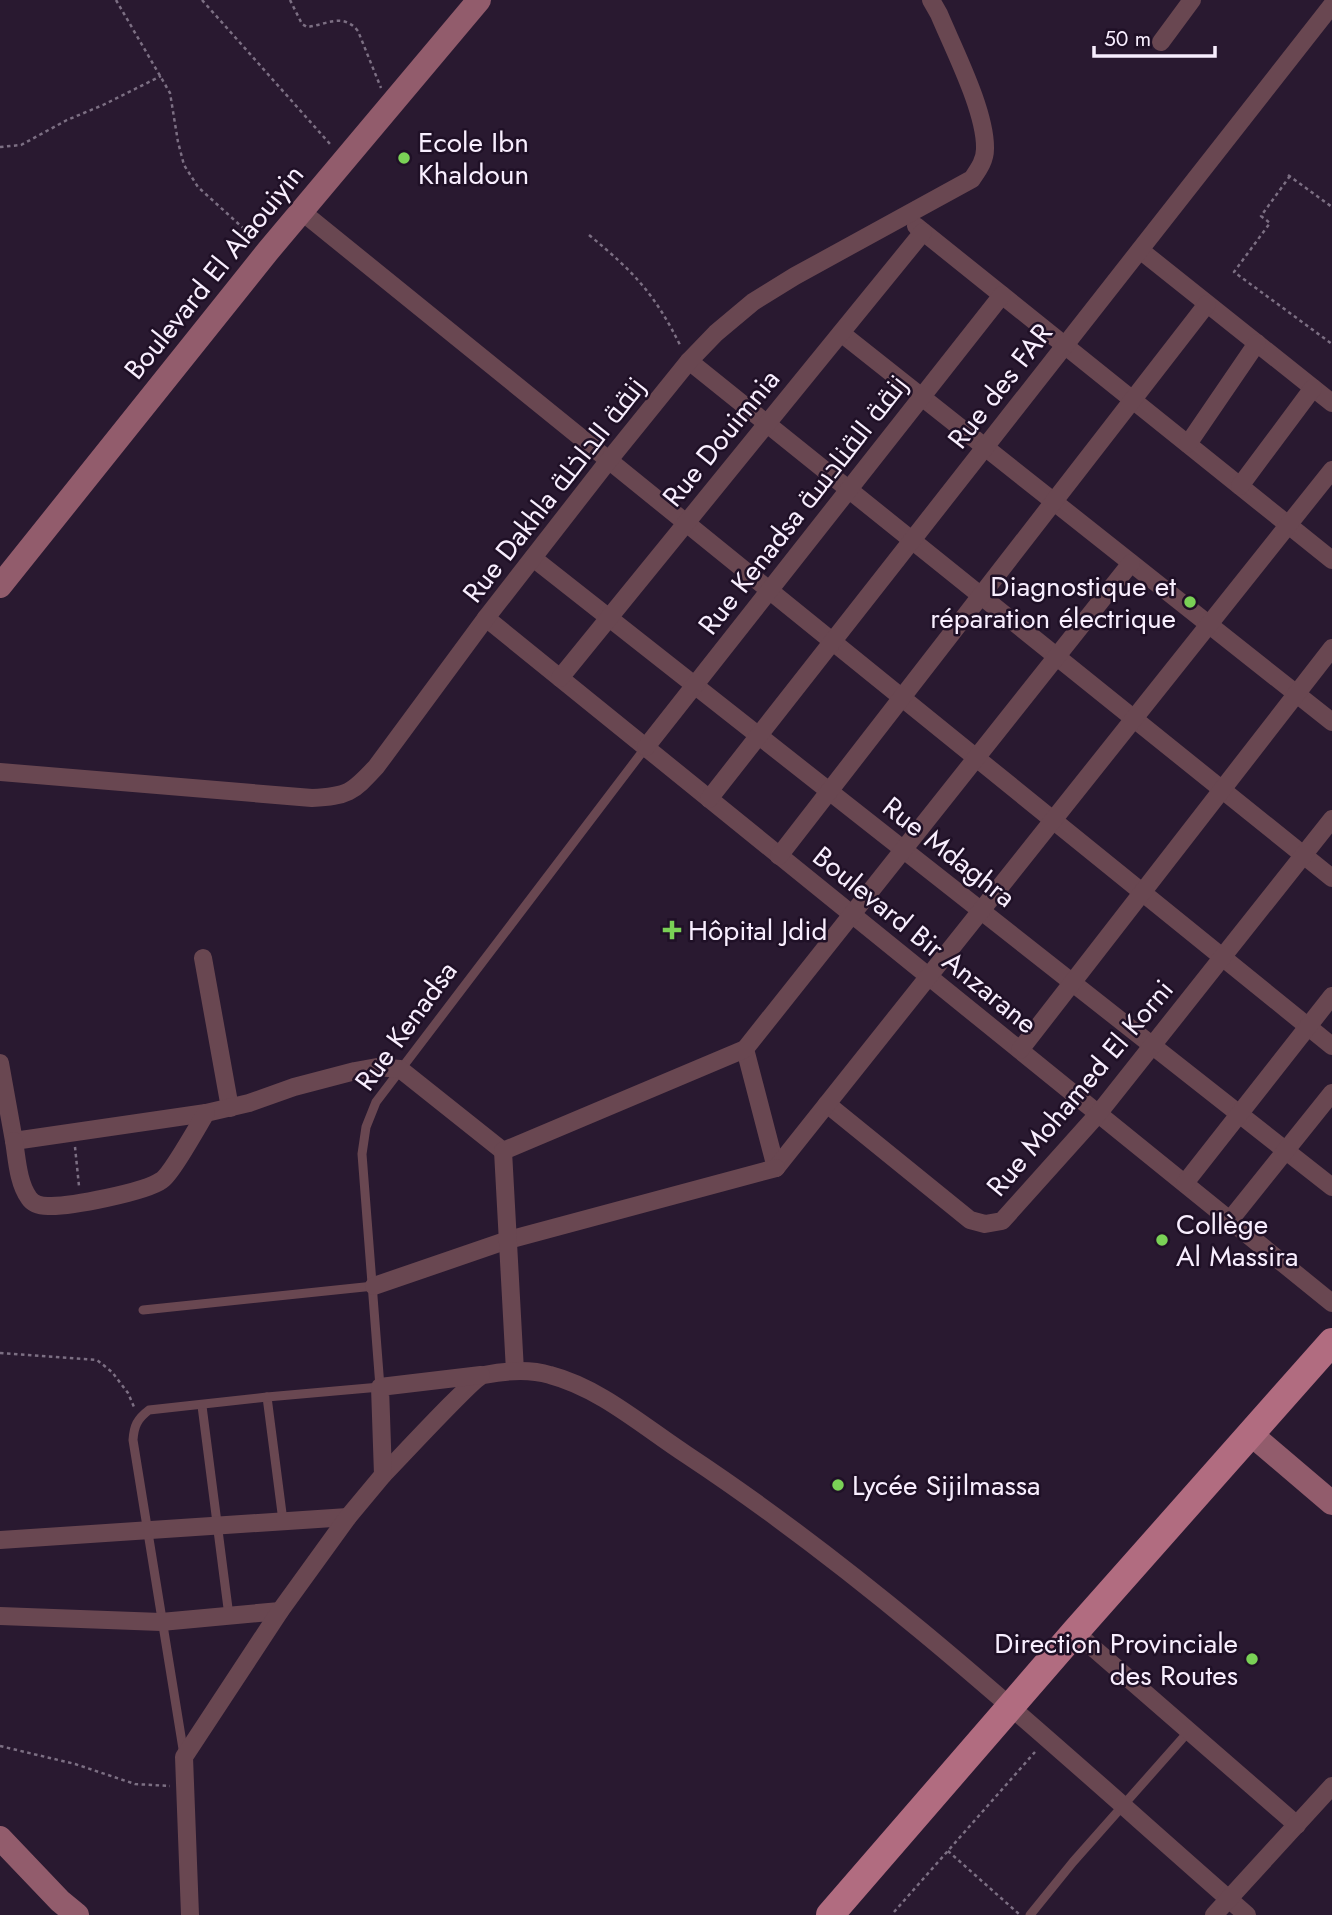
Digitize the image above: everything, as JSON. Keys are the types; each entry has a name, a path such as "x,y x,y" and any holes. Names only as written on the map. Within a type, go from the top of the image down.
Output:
{"main road":[{"path":"830,1915 1075,1632 1332,1342"}],"street":[{"name":"Boulevard El Alaouiyin","path":"0,586 268,251 479,0"},
{"name":"Rue Dakhla زنقة الداخلة","path":"0,772 293,797 340,797 358,787 376,767 608,460 689,361 716,333 753,302 795,276 972,179 981,166 985,150 981,120 931,0"},
{"path":"1161,42 1192,0"},
{"name":"Rue des FAR","path":"709,799 1332,5"},
{"path":"301,211 1332,1046"},
{"path":"905,217 1332,559"},
{"name":"Rue Douimnia","path":"560,678 923,232"},
{"path":"1140,250 1332,403"},
{"name":"Rue Kenadsa زنقة القنادسة","path":"646,747 1002,295"},
{"path":"779,856 1207,304"},
{"path":"841,333 1332,722"},
{"path":"1188,444 1257,343"},
{"path":"689,361 1332,878"},
{"path":"1240,486 1313,388"},
{"path":"374,1286 508,1240 776,1168 1332,470"},
{"name":"Rue Mdaghra","path":"533,558 1332,1186"},
{"path":"503,1152 746,1049 1131,563"},
{"name":"Boulevard Bir Anzarane","path":"486,618 1332,1303"},
{"path":"1020,1050 1332,648"},
{"name":"Rue Mohamed El Korni","path":"827,1104 970,1220 985,1224 1002,1221 1098,1114 1332,819"},
{"path":"203,958 230,1108"},
{"path":"1185,1183 1332,996"},
{"path":"746,1049 776,1168"},
{"path":"0,1063 22,1183 29,1199 37,1205 49,1207 81,1202 143,1188 163,1180 206,1113"},
{"path":"14,1141 206,1113 355,1071 377,1067 400,1069 503,1152 515,1371"},
{"path":"1230,1220 1332,1093"},
{"path":"383,1475 380,1387 515,1371 548,1374 580,1386 719,1476 872,1591 1248,1915"},
{"path":"190,1915 184,1756 280,1611 348,1517 383,1475 481,1376"},
{"path":"1251,1434 1332,1503"},
{"path":"0,1540 348,1517"},
{"path":"0,1616 161,1622 280,1611"},
{"path":"1075,1632 1297,1825"},
{"path":"1214,1915 1332,1786"},
{"path":"0,1838 60,1901 77,1915"}],"lane":[{"name":"Rue Kenadsa","path":"380,1387 362,1154 366,1127 376,1102 646,747"},
{"path":"143,1310 374,1286"},
{"path":"184,1756 146,1530 133,1440 134,1426 139,1417 149,1410 202,1406 267,1396 380,1387"},
{"path":"267,1396 283,1521"},
{"path":"202,1406 229,1616"},
{"path":"1030,1915 1189,1731"}],"path":[{"path":"116,0 161,76 172,101 184,165 198,187 268,251"},
{"path":"202,0 344,160"},
{"path":"290,0 302,24 307,27 340,20 353,24 389,107"},
{"path":"0,147 21,145 161,76"},
{"path":"1332,207 1289,175 1261,216 1270,223 1234,272 1330,343 1332,337"},
{"path":"589,235 619,260 646,288 668,321 689,361"},
{"path":"73,1133 81,1202"},
{"path":"0,1353 97,1360 112,1372 128,1393 139,1417"},
{"path":"894,1912 1046,1739"},
{"path":"0,1746 75,1764 135,1784 185,1787"},
{"path":"948,1851 1020,1915"}],"place":[{"name":"Ecole Ibn Khaldoun","path":"404,158"},
{"name":"Diagnostique et réparation électrique","path":"1190,602"},
{"name":"Hôpital Jdid","path":"672,930"},
{"name":"Collège Al Massira","path":"1162,1240"},
{"name":"Lycée Sijilmassa","path":"838,1485"},
{"name":"Direction Provinciale des Routes","path":"1252,1659"}]}
